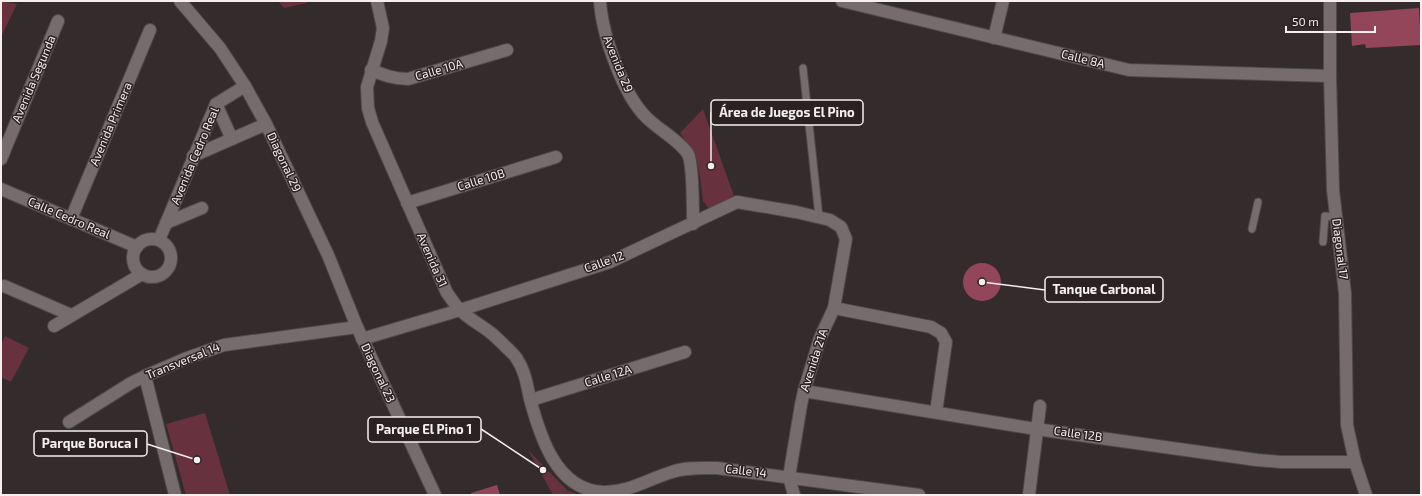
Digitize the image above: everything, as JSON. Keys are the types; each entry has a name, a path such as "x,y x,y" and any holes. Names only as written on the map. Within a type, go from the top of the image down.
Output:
{"street":[{"name":"Diagonal 29","path":"180,1 220,48 245,86 266,124 328,255 362,339"},
{"name":"Avenida 31","path":"377,1 383,28 381,41 367,86 368,108 372,122 447,293 460,310 492,334 516,357 523,368 530,400 548,449 556,466 566,477 577,484"},
{"name":"Avenida 29","path":"600,1 604,26 610,46 622,78 633,100 645,116 656,127 679,144 688,155 691,168 694,224"},
{"name":"Calle 8A","path":"842,1 1129,70 1330,76"},
{"path":"994,38 1003,1"},
{"name":"Diagonal 17","path":"1330,1 1333,190 1345,293 1348,425 1355,462 1366,495"},
{"name":"Avenida Segunda","path":"1,159 58,21"},
{"name":"Avenida Primera","path":"71,219 150,30"},
{"name":"Calle 10A","path":"371,70 390,78 408,79 506,50"},
{"name":"Avenida Cedro Real","path":"159,240 216,104 245,86"},
{"path":"216,104 232,139"},
{"path":"194,156 266,124"},
{"name":"Calle 10B","path":"407,203 556,157"},
{"name":"Calle Cedro Real","path":"1,189 137,247"},
{"name":"Calle 12","path":"362,339 460,310 610,262 694,224 737,202 819,217 830,220 841,227"},
{"path":"166,224 202,208"},
{"name":"Avenida 21A","path":"794,495 789,477 804,391 820,338 834,308 846,239 841,227"},
{"path":"146,240 159,240 164,243 171,254 170,266 166,272 161,275 148,277 138,270 133,259 137,247 146,240"},
{"path":"54,326 142,274"},
{"path":"4,286 71,315"},
{"path":"834,308 931,327 941,334 946,342 936,412"},
{"name":"Transversal 14","path":"69,422 131,383 145,376 187,358 224,345 357,327"},
{"name":"Diagonal 23","path":"362,339 435,495"},
{"name":"Calle 12A","path":"530,400 685,352"},
{"path":"145,376 175,495"},
{"name":"Calle 12B","path":"804,391 1036,428 1257,460 1281,462 1355,462"},
{"path":"1029,495 1036,428 1040,406"},
{"name":"Calle 14","path":"577,484 595,491 614,492 628,489 672,472 695,468 717,468 789,477 885,492 919,495"}],"lane":[{"path":"803,68 819,217"},
{"path":"1252,229 1258,202"},
{"path":"1323,242 1325,216 1336,217"}],"shaded area":[{"path":"1,1 17,4 1,37"},
{"path":"278,1 307,1 307,3 284,8"},
{"path":"703,109 734,196 710,210 703,201 696,156 680,133"},
{"path":"5,336 29,348 11,382 1,377 1,345"},
{"path":"205,413 230,495 186,495 166,424"},
{"path":"528,450 567,490 579,495 553,495"}],"building":[{"path":"1419,8 1421,45 1366,48 1365,44 1352,46 1350,13"},
{"path":"978,263 986,263 996,268 1000,275 1000,289 996,296 986,301 978,301 968,296 966,293 963,286 963,278 968,268 971,266"},
{"path":"497,485 500,495 472,495 471,493"}],"place":[{"name":"Área de Juegos El Pino","path":"711,166"},
{"name":"Tanque Carbonal","path":"982,282"},
{"name":"Parque Boruca I","path":"197,460"},
{"name":"Parque El Pino 1","path":"543,470"}]}
